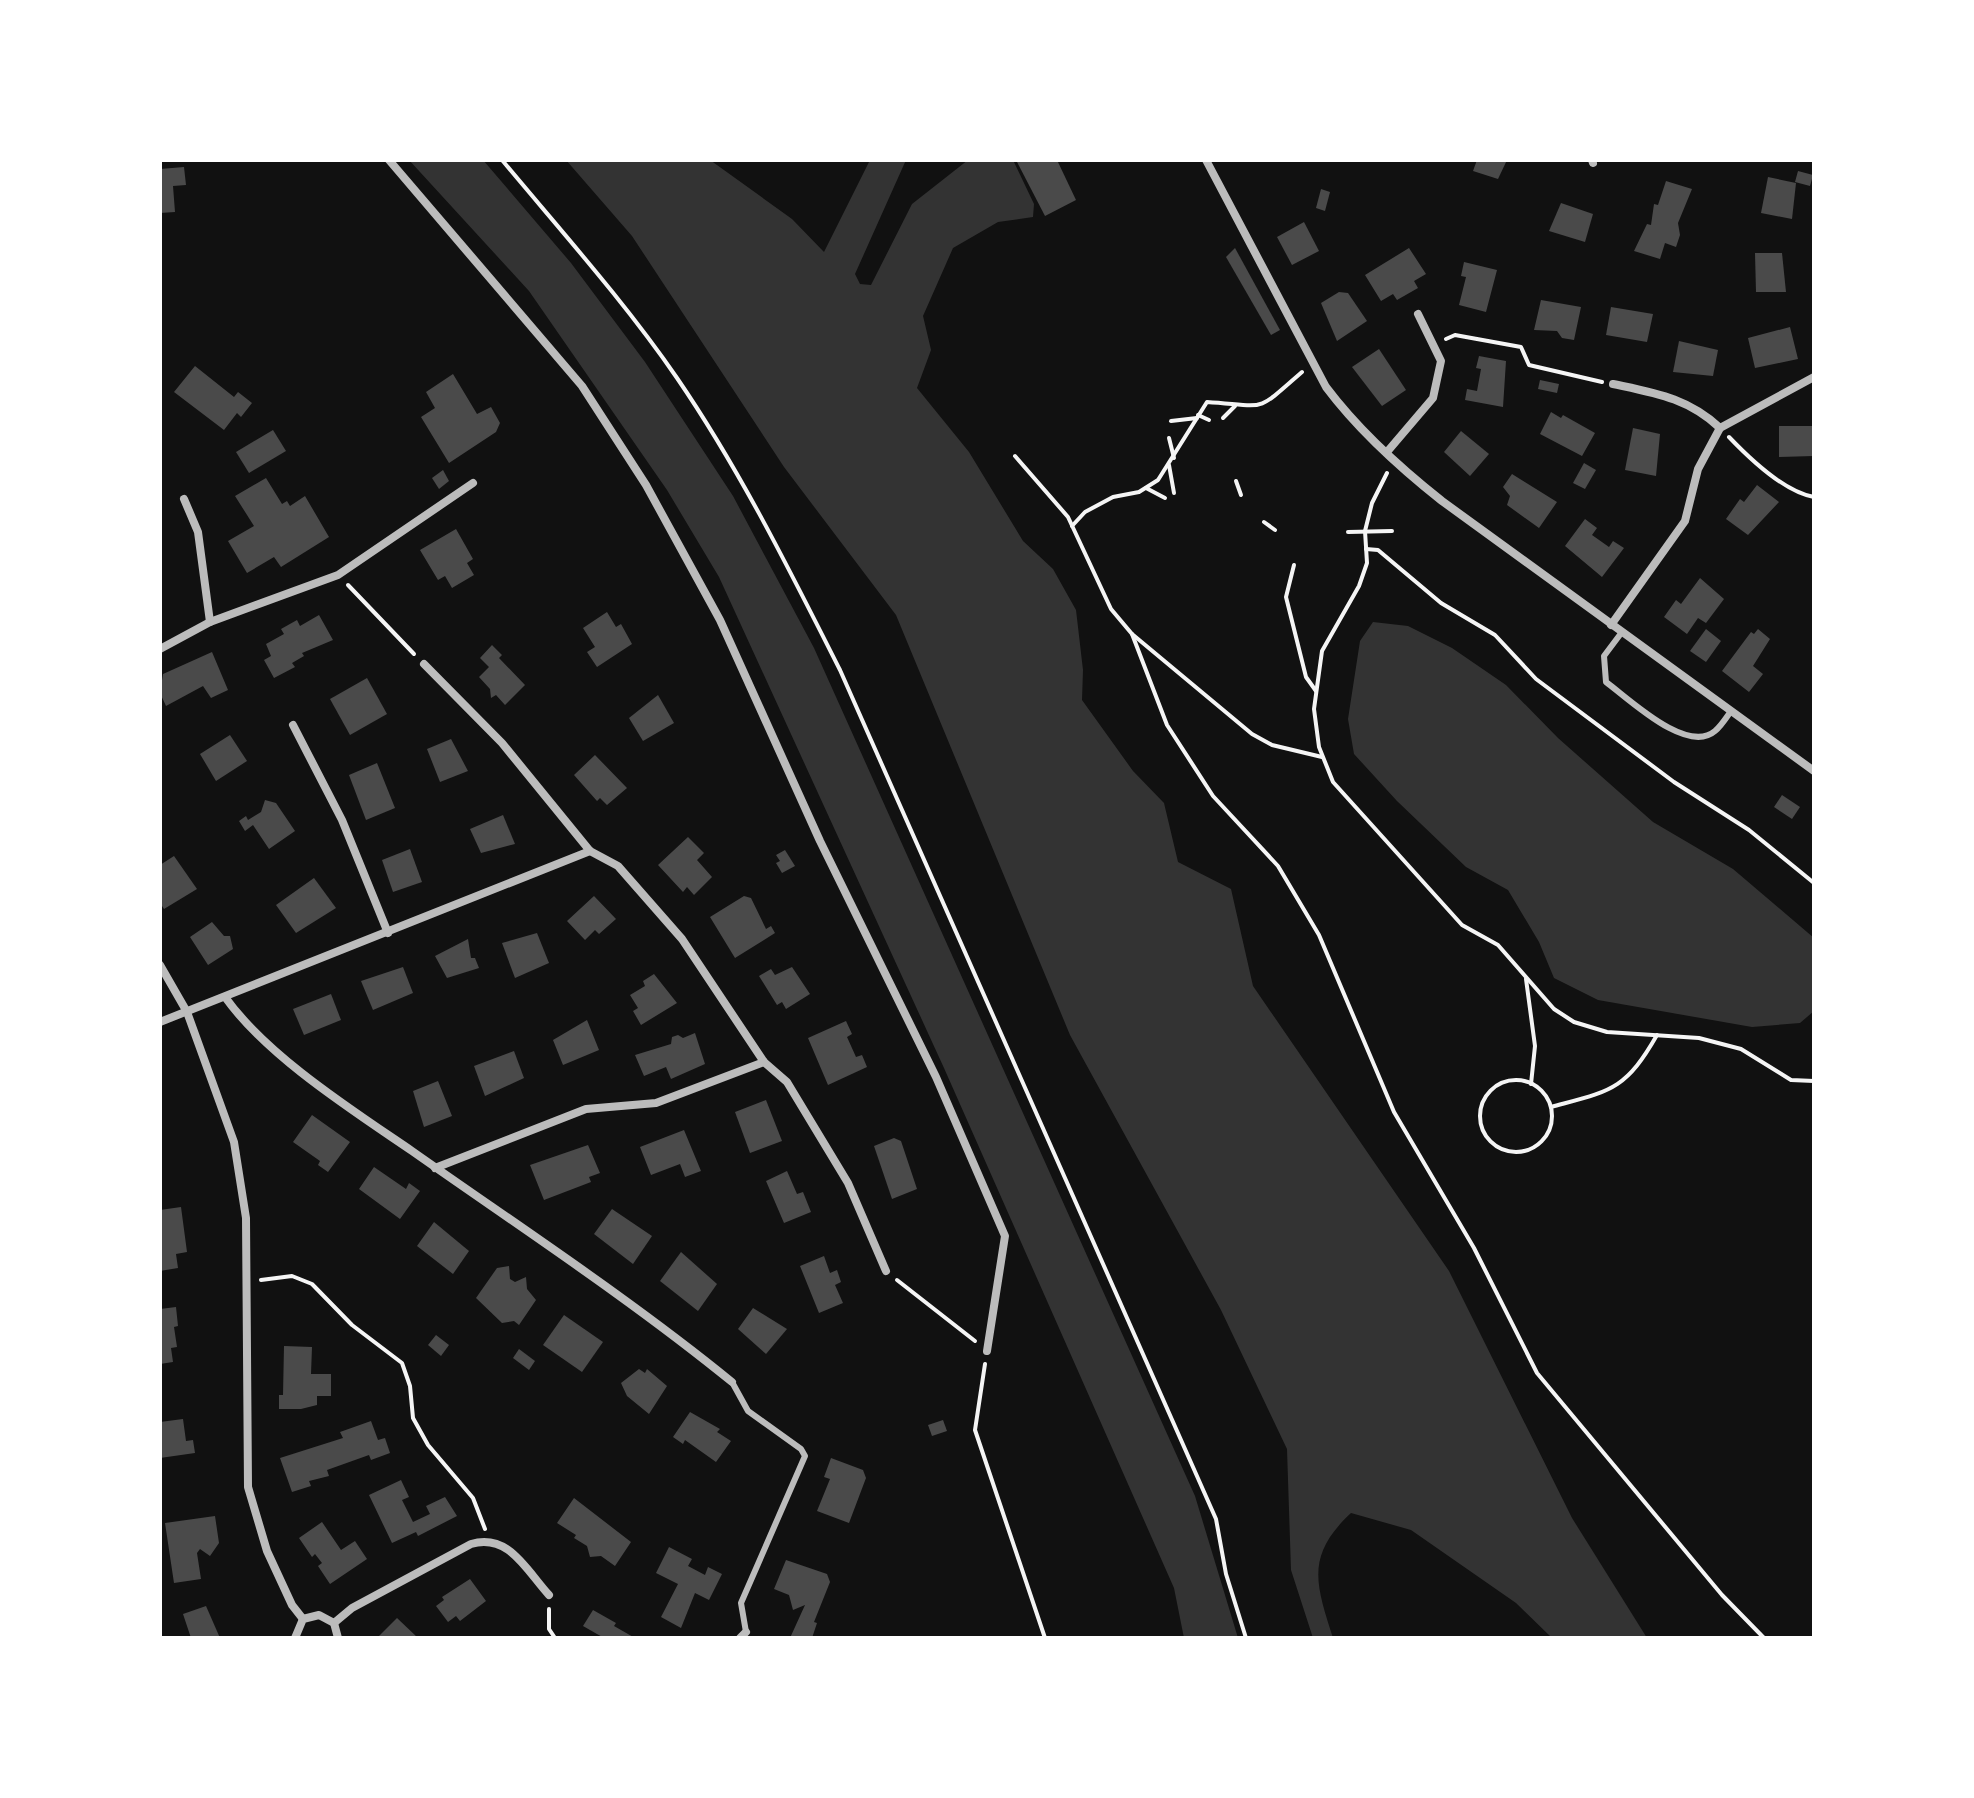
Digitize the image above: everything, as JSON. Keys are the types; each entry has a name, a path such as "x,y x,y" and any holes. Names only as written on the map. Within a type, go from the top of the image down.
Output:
{"street":[{"path":"389,160 582,386 646,485 720,620 820,841 936,1077 1005,1236 987,1351"},
{"path":"1206,160 1313,363 1349,418 1442,501 1814,771"},
{"path":"1387,452 1433,398 1441,361 1418,314"},
{"path":"1611,625 1685,521 1698,469 1720,428 1814,377"},
{"path":"1613,384 1675,397 1700,409 1720,428"},
{"path":"160,649 210,622 338,575 473,483"},
{"path":"184,499 198,532 210,622"},
{"path":"424,664 502,743 590,851 618,866 682,939 764,1062 787,1082 848,1183 886,1271"},
{"path":"293,725 342,820 388,933"},
{"path":"160,1022 590,851"},
{"path":"160,965 187,1012 234,1142 246,1218 248,1487 267,1551 292,1605 303,1619"},
{"path":"225,997 246,1026 358,1114 658,1321 732,1382"},
{"path":"435,1168 586,1109 656,1103 764,1062"},
{"path":"334,1623 352,1608 471,1544 488,1539 504,1544 549,1595"},
{"path":"303,1619 319,1615 334,1623 338,1638"},
{"path":"295,1638 303,1619"}],"lane":[{"path":"1622,632 1604,656 1606,682 1671,730 1693,737 1713,733 1731,711"},
{"path":"732,1382 748,1411 801,1449 805,1456 741,1603 743,1635"}],"path":[{"path":"502,160 677,378 741,483 819,628 1216,1519 1226,1574 1246,1638"},
{"path":"1433,345 1455,335 1521,347 1529,365 1613,384"},
{"path":"1072,526 1085,512 1113,497 1146,488 1174,458 1207,402 1264,406 1313,363"},
{"path":"1223,418 1235,406"},
{"path":"1171,421 1198,416 1209,420"},
{"path":"1720,428 1746,456 1802,495 1814,497"},
{"path":"1169,438 1174,458"},
{"path":"1015,456 1072,526 1111,609 1132,634 1252,734 1272,745 1323,757"},
{"path":"1396,462 1380,482 1365,531 1367,563 1359,586 1322,651 1314,709 1323,757 1333,782 1462,925 1498,945 1554,1009 1574,1022 1607,1032 1699,1038 1741,1049 1791,1080 1814,1081"},
{"path":"1169,465 1174,493"},
{"path":"1236,481 1241,495"},
{"path":"1146,488 1165,498"},
{"path":"1264,522 1275,530"},
{"path":"1348,532 1392,531"},
{"path":"1366,549 1378,550 1441,603 1495,635 1536,679 1674,782 1749,830 1814,883"},
{"path":"1294,565 1286,597 1306,677 1317,692"},
{"path":"338,575 424,664"},
{"path":"1132,634 1167,725 1213,796 1278,866 1319,935 1394,1112 1474,1248 1537,1373 1722,1595 1764,1638"},
{"path":"1525,974 1533,1011 1535,1046 1531,1084"},
{"path":"1551,1107 1613,1089 1632,1076 1657,1035"},
{"path":"1514,1080 1531,1084 1545,1094 1551,1107 1551,1127 1537,1146 1515,1152 1495,1146 1480,1119 1485,1098 1503,1083 1514,1080"},
{"path":"886,1271 987,1351 975,1430 1045,1638"},
{"path":"248,1281 292,1276 312,1284 352,1325 402,1363 410,1386 413,1418 428,1445 473,1498 488,1539"},
{"path":"549,1595 549,1629 555,1638"}],"shaded area":[{"path":"409,160 483,160 571,263 645,362 733,496 814,648 1195,1496 1238,1638 1184,1638 1174,1588 944,1068 719,577 667,490 529,291"},
{"path":"566,160 710,160 792,219 824,252 870,160 906,160 855,274 860,284 871,285 912,204 968,160 1013,160 1034,204 1033,217 998,222 953,248 923,316 931,350 917,388 969,452 1023,541 1053,569 1076,610 1083,670 1082,700 1133,771 1164,803 1178,862 1231,889 1253,986 1449,1271 1572,1518 1647,1638 1552,1638 1516,1603 1411,1530 1351,1513 1326,1543 1318,1571 1322,1602 1333,1638 1313,1638 1291,1570 1287,1449 1221,1310 1070,1035 896,615 784,467 632,236"},
{"path":"1373,622 1408,626 1452,648 1506,685 1558,738 1653,822 1733,869 1814,938 1814,1011 1800,1023 1752,1027 1598,1000 1554,978 1539,942 1508,890 1466,867 1397,801 1354,754 1348,719 1360,641"}],"building":[{"path":"1016,160 1057,160 1076,200 1045,216"},
{"path":"1477,160 1507,160 1498,179 1473,171"},
{"path":"184,167 186,185 173,186 175,212 160,213 160,169"},
{"path":"1798,171 1813,175 1810,186 1795,182"},
{"path":"1768,177 1796,183 1792,219 1761,213"},
{"path":"1666,181 1692,189 1678,223 1680,235 1676,247 1665,243 1660,259 1634,251 1647,224 1651,225 1654,204 1658,205"},
{"path":"1321,189 1330,192 1325,211 1316,208"},
{"path":"1561,203 1593,214 1585,242 1549,231"},
{"path":"1304,222 1319,251 1292,265 1277,237"},
{"path":"1235,248 1280,330 1271,335 1226,257"},
{"path":"1409,248 1426,274 1414,281 1418,288 1397,300 1393,294 1381,301 1365,275"},
{"path":"1755,253 1782,253 1786,292 1756,292"},
{"path":"1464,262 1497,270 1486,312 1459,305 1466,277 1461,276"},
{"path":"1339,292 1348,293 1367,321 1337,341 1321,303"},
{"path":"1541,300 1581,307 1574,340 1562,338 1557,331 1534,330"},
{"path":"1611,307 1653,314 1647,342 1606,335"},
{"path":"1790,327 1798,359 1755,368 1748,338"},
{"path":"1679,341 1718,350 1713,376 1673,372"},
{"path":"1379,349 1406,390 1382,406 1352,367"},
{"path":"1479,356 1506,361 1503,407 1465,400 1467,389 1477,391 1481,369 1476,368"},
{"path":"195,366 234,397 238,392 252,403 241,417 237,413 224,430 174,392"},
{"path":"453,374 477,414 491,407 500,423 496,432 449,463 421,417 435,408 426,392"},
{"path":"1540,380 1559,384 1557,393 1538,389"},
{"path":"1551,412 1561,418 1563,415 1595,433 1582,456 1540,434"},
{"path":"1779,426 1814,426 1814,456 1779,457"},
{"path":"1633,428 1660,434 1656,476 1625,470"},
{"path":"273,430 286,451 249,473 236,452"},
{"path":"1461,431 1489,454 1470,476 1444,452"},
{"path":"1584,463 1596,470 1585,489 1573,483"},
{"path":"443,470 449,481 439,489 432,478"},
{"path":"1512,474 1557,502 1539,528 1507,505 1510,496 1503,487"},
{"path":"266,478 282,504 287,501 290,506 305,496 329,537 281,567 274,557 247,573 228,541 254,526 235,496"},
{"path":"1757,485 1779,502 1748,535 1726,519 1740,499 1744,502"},
{"path":"1585,519 1597,528 1592,535 1609,547 1613,541 1624,548 1602,577 1565,546"},
{"path":"456,529 473,559 467,563 474,575 452,588 445,576 438,580 420,550"},
{"path":"1700,578 1724,599 1706,623 1698,618 1687,634 1664,617 1676,600 1681,604"},
{"path":"607,612 616,627 621,624 632,644 597,667 587,652 595,647 583,628"},
{"path":"319,615 333,640 302,653 304,656 292,663 295,667 274,678 264,660 271,656 266,644 284,634 281,629 297,620 300,626"},
{"path":"1706,629 1721,641 1706,662 1690,651"},
{"path":"1758,629 1770,639 1753,666 1763,674 1749,692 1722,671 1751,632 1754,634"},
{"path":"492,645 502,655 499,658 525,685 505,705 496,695 491,698 490,689 479,677 489,667 480,658"},
{"path":"212,652 228,690 211,698 203,686 166,706 160,693 163,674"},
{"path":"367,678 387,714 350,735 330,699"},
{"path":"658,695 674,723 643,741 629,718"},
{"path":"230,735 247,761 216,781 200,754"},
{"path":"451,739 468,771 440,782 427,749"},
{"path":"595,755 627,788 607,805 600,798 597,801 574,775"},
{"path":"377,763 395,808 366,820 349,775"},
{"path":"1782,795 1800,807 1792,819 1774,807"},
{"path":"265,800 276,803 295,831 269,849 253,825 245,831 239,821 246,816 248,820 261,812"},
{"path":"503,815 515,844 481,853 470,829"},
{"path":"688,837 704,853 697,860 712,877 694,895 687,887 683,892 658,865"},
{"path":"410,849 422,882 393,892 382,860"},
{"path":"785,850 795,866 782,873 776,863 780,861 776,855"},
{"path":"174,856 197,889 164,909 160,903 160,865"},
{"path":"314,878 336,908 296,933 276,905"},
{"path":"594,896 616,919 599,934 595,930 585,940 567,921"},
{"path":"744,896 751,898 766,929 771,926 775,933 735,958 710,917"},
{"path":"212,922 224,936 230,936 233,949 208,965 190,937"},
{"path":"537,933 549,963 515,978 502,943"},
{"path":"468,939 471,958 475,958 479,968 447,978 435,956"},
{"path":"403,967 413,993 373,1010 361,981"},
{"path":"792,967 810,994 786,1009 782,1002 777,1005 759,976 771,969 775,975"},
{"path":"654,974 677,1003 641,1025 633,1011 638,1008 630,995 645,986 643,981"},
{"path":"331,994 341,1020 304,1035 293,1009"},
{"path":"587,1020 599,1050 563,1065 553,1040"},
{"path":"846,1021 852,1034 847,1037 856,1057 862,1055 867,1067 828,1085 808,1038"},
{"path":"695,1033 705,1064 671,1079 666,1067 644,1076 635,1055 671,1044 672,1037 678,1035 683,1038"},
{"path":"514,1051 524,1078 485,1096 474,1066"},
{"path":"438,1081 452,1116 424,1127 413,1091"},
{"path":"766,1100 782,1141 750,1153 735,1112"},
{"path":"312,1115 350,1142 328,1172 318,1165 320,1161 293,1142"},
{"path":"684,1130 701,1171 685,1177 680,1164 651,1175 640,1147"},
{"path":"894,1138 901,1141 917,1189 892,1199 874,1146"},
{"path":"588,1145 600,1173 589,1177 591,1182 544,1200 530,1165"},
{"path":"374,1167 406,1189 409,1183 420,1191 400,1219 359,1189"},
{"path":"787,1171 797,1194 803,1192 811,1212 784,1223 766,1181"},
{"path":"181,1207 187,1252 176,1254 178,1268 160,1271 160,1210"},
{"path":"612,1209 652,1236 633,1264 594,1234"},
{"path":"434,1222 469,1251 453,1274 417,1246"},
{"path":"681,1252 717,1284 698,1311 660,1281"},
{"path":"824,1256 830,1273 837,1270 841,1282 835,1285 843,1303 819,1313 800,1266"},
{"path":"509,1266 510,1279 515,1282 526,1277 527,1289 536,1300 519,1325 514,1321 502,1323 476,1298 497,1268"},
{"path":"176,1307 178,1326 174,1327 177,1347 171,1348 173,1362 160,1364 160,1309"},
{"path":"753,1308 787,1329 766,1354 738,1329"},
{"path":"564,1315 603,1342 582,1372 543,1345"},
{"path":"436,1335 449,1345 441,1356 428,1345"},
{"path":"284,1346 312,1347 311,1374 331,1374 331,1396 317,1396 317,1405 301,1409 279,1409 279,1395 283,1395"},
{"path":"519,1349 535,1361 529,1370 513,1358"},
{"path":"639,1369 645,1373 647,1369 667,1386 649,1414 627,1396 621,1383"},
{"path":"690,1412 720,1429 717,1432 731,1441 716,1462 685,1440 683,1444 673,1437"},
{"path":"183,1419 186,1441 193,1440 195,1453 160,1458 160,1422"},
{"path":"943,1420 947,1431 932,1436 928,1425"},
{"path":"371,1421 378,1440 385,1438 390,1453 371,1460 369,1455 327,1470 329,1476 309,1481 311,1486 292,1492 280,1458 343,1438 340,1432"},
{"path":"831,1458 863,1470 866,1478 849,1523 817,1511 830,1479 824,1477"},
{"path":"401,1480 409,1497 402,1500 413,1522 430,1514 426,1506 445,1497 457,1516 418,1536 416,1532 392,1543 369,1495"},
{"path":"574,1498 631,1542 615,1566 601,1556 590,1557 587,1546 557,1523"},
{"path":"215,1516 219,1543 210,1556 200,1549 197,1553 201,1579 174,1583 165,1523"},
{"path":"322,1522 341,1550 355,1541 367,1559 330,1584 318,1566 322,1563 315,1554 312,1557 299,1538"},
{"path":"669,1547 692,1559 688,1566 705,1575 708,1567 722,1574 709,1600 695,1593 681,1628 661,1617 678,1584 656,1573"},
{"path":"786,1560 827,1574 830,1582 814,1622 817,1623 812,1638 790,1638 805,1605 793,1610 789,1595 774,1589"},
{"path":"470,1579 486,1601 460,1621 456,1616 448,1622 436,1606 444,1600 442,1597"},
{"path":"206,1606 220,1638 191,1638 183,1614"},
{"path":"593,1610 635,1638 604,1638 583,1626"},
{"path":"397,1618 418,1638 377,1638"}]}
